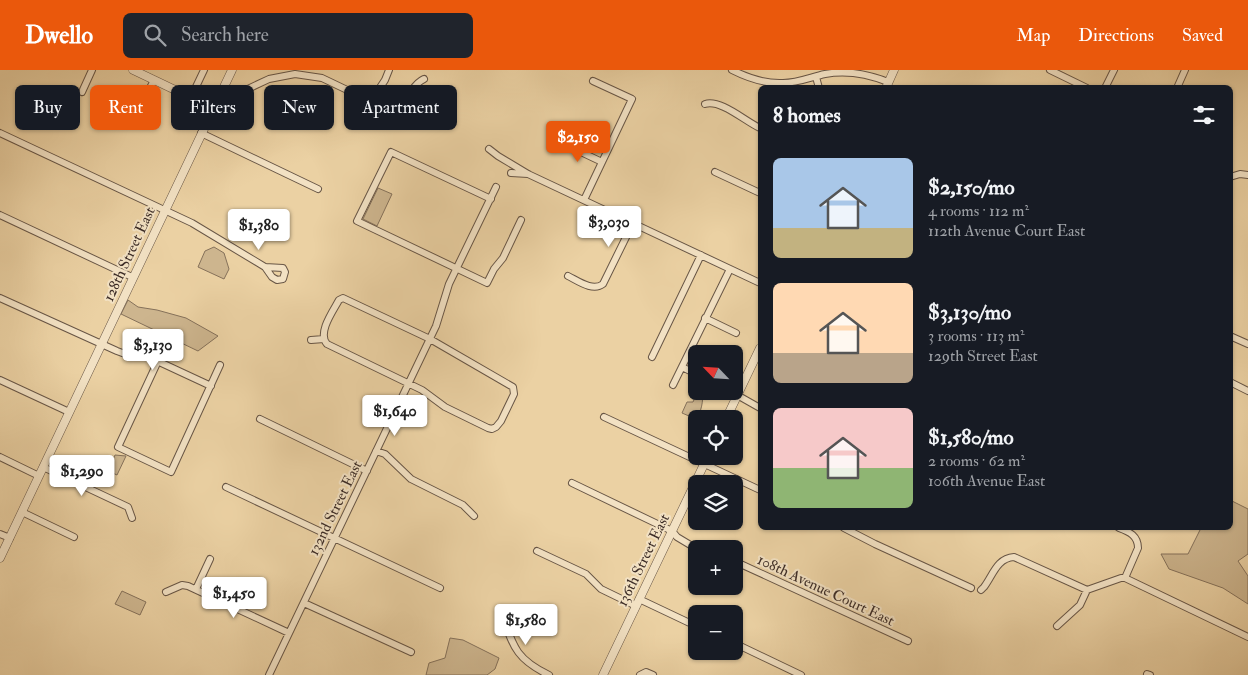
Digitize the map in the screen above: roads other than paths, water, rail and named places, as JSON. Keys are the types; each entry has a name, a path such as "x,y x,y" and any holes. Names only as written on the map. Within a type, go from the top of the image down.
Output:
{"street":[{"path":"82,92 92,70"},
{"path":"133,70 171,88"},
{"path":"197,85 204,70"},
{"name":"128th Street East","path":"225,85 232,70"},
{"path":"381,85 389,70"},
{"path":"732,70 754,79 774,83 794,82 833,72 854,71 867,74 887,85 894,70"},
{"path":"1050,70 1081,85"},
{"path":"1107,85 1114,70"},
{"path":"1178,85 1186,70"},
{"path":"254,86 269,79 295,74 322,78 344,88"},
{"path":"816,76 818,85"},
{"path":"416,85 424,79"},
{"path":"151,85 154,80"},
{"path":"584,200 632,99 592,81"},
{"path":"705,104 710,103 730,110 758,127"},
{"name":"128th Street East","path":"0,558 203,130"},
{"path":"0,133 194,225 266,267"},
{"path":"201,133 318,188"},
{"path":"564,144 602,162"},
{"path":"489,149 528,174 758,282"},
{"path":"491,199 391,152 357,221 487,283 494,269 504,258 521,220"},
{"path":"715,172 758,192"},
{"path":"511,173 528,174"},
{"path":"1233,176 1240,174 1248,175"},
{"name":"132nd Street East","path":"271,674 430,339 441,314 449,284 496,187"},
{"path":"0,215 132,277"},
{"path":"568,276 591,286 598,287 604,284 633,223"},
{"path":"652,357 701,255"},
{"path":"673,385 730,269"},
{"path":"0,298 125,354 140,353 211,386"},
{"path":"341,298 430,339 512,387 514,394 501,422 496,427 488,428 453,412 422,390 331,346 324,339 323,332 341,298"},
{"path":"706,318 736,333"},
{"path":"1233,337 1248,344"},
{"path":"311,340 324,339"},
{"path":"743,383 758,352"},
{"path":"158,361 118,447 171,472 220,365"},
{"path":"682,367 688,370"},
{"path":"0,380 69,412"},
{"path":"1233,384 1248,391"},
{"path":"743,398 758,407"},
{"path":"604,417 688,452"},
{"path":"260,419 367,471"},
{"path":"376,451 385,454 411,479 463,505 474,516"},
{"path":"0,457 39,476"},
{"name":"136th Street East","path":"603,675 705,465"},
{"path":"711,465 714,469 758,489"},
{"path":"43,467 128,508 132,518"},
{"path":"572,483 672,531 688,543"},
{"path":"226,487 440,588"},
{"path":"22,512 74,537"},
{"path":"848,530 971,588"},
{"path":"1125,578 1139,546 1130,530"},
{"path":"0,534 10,538"},
{"path":"537,551 586,574 601,589 688,623"},
{"path":"981,590 1002,561 1008,558 1018,558 1087,590 1125,578 1248,637"},
{"path":"196,589 210,559"},
{"name":"108th Avenue Court East","path":"743,565 908,641"},
{"path":"166,592 186,585 289,633"},
{"path":"1057,626 1080,605 1087,590"},
{"path":"304,603 410,652"},
{"path":"503,618 513,646 523,659 550,675"},
{"path":"743,647 801,675"},
{"path":"640,675 648,672 653,675"}]}
